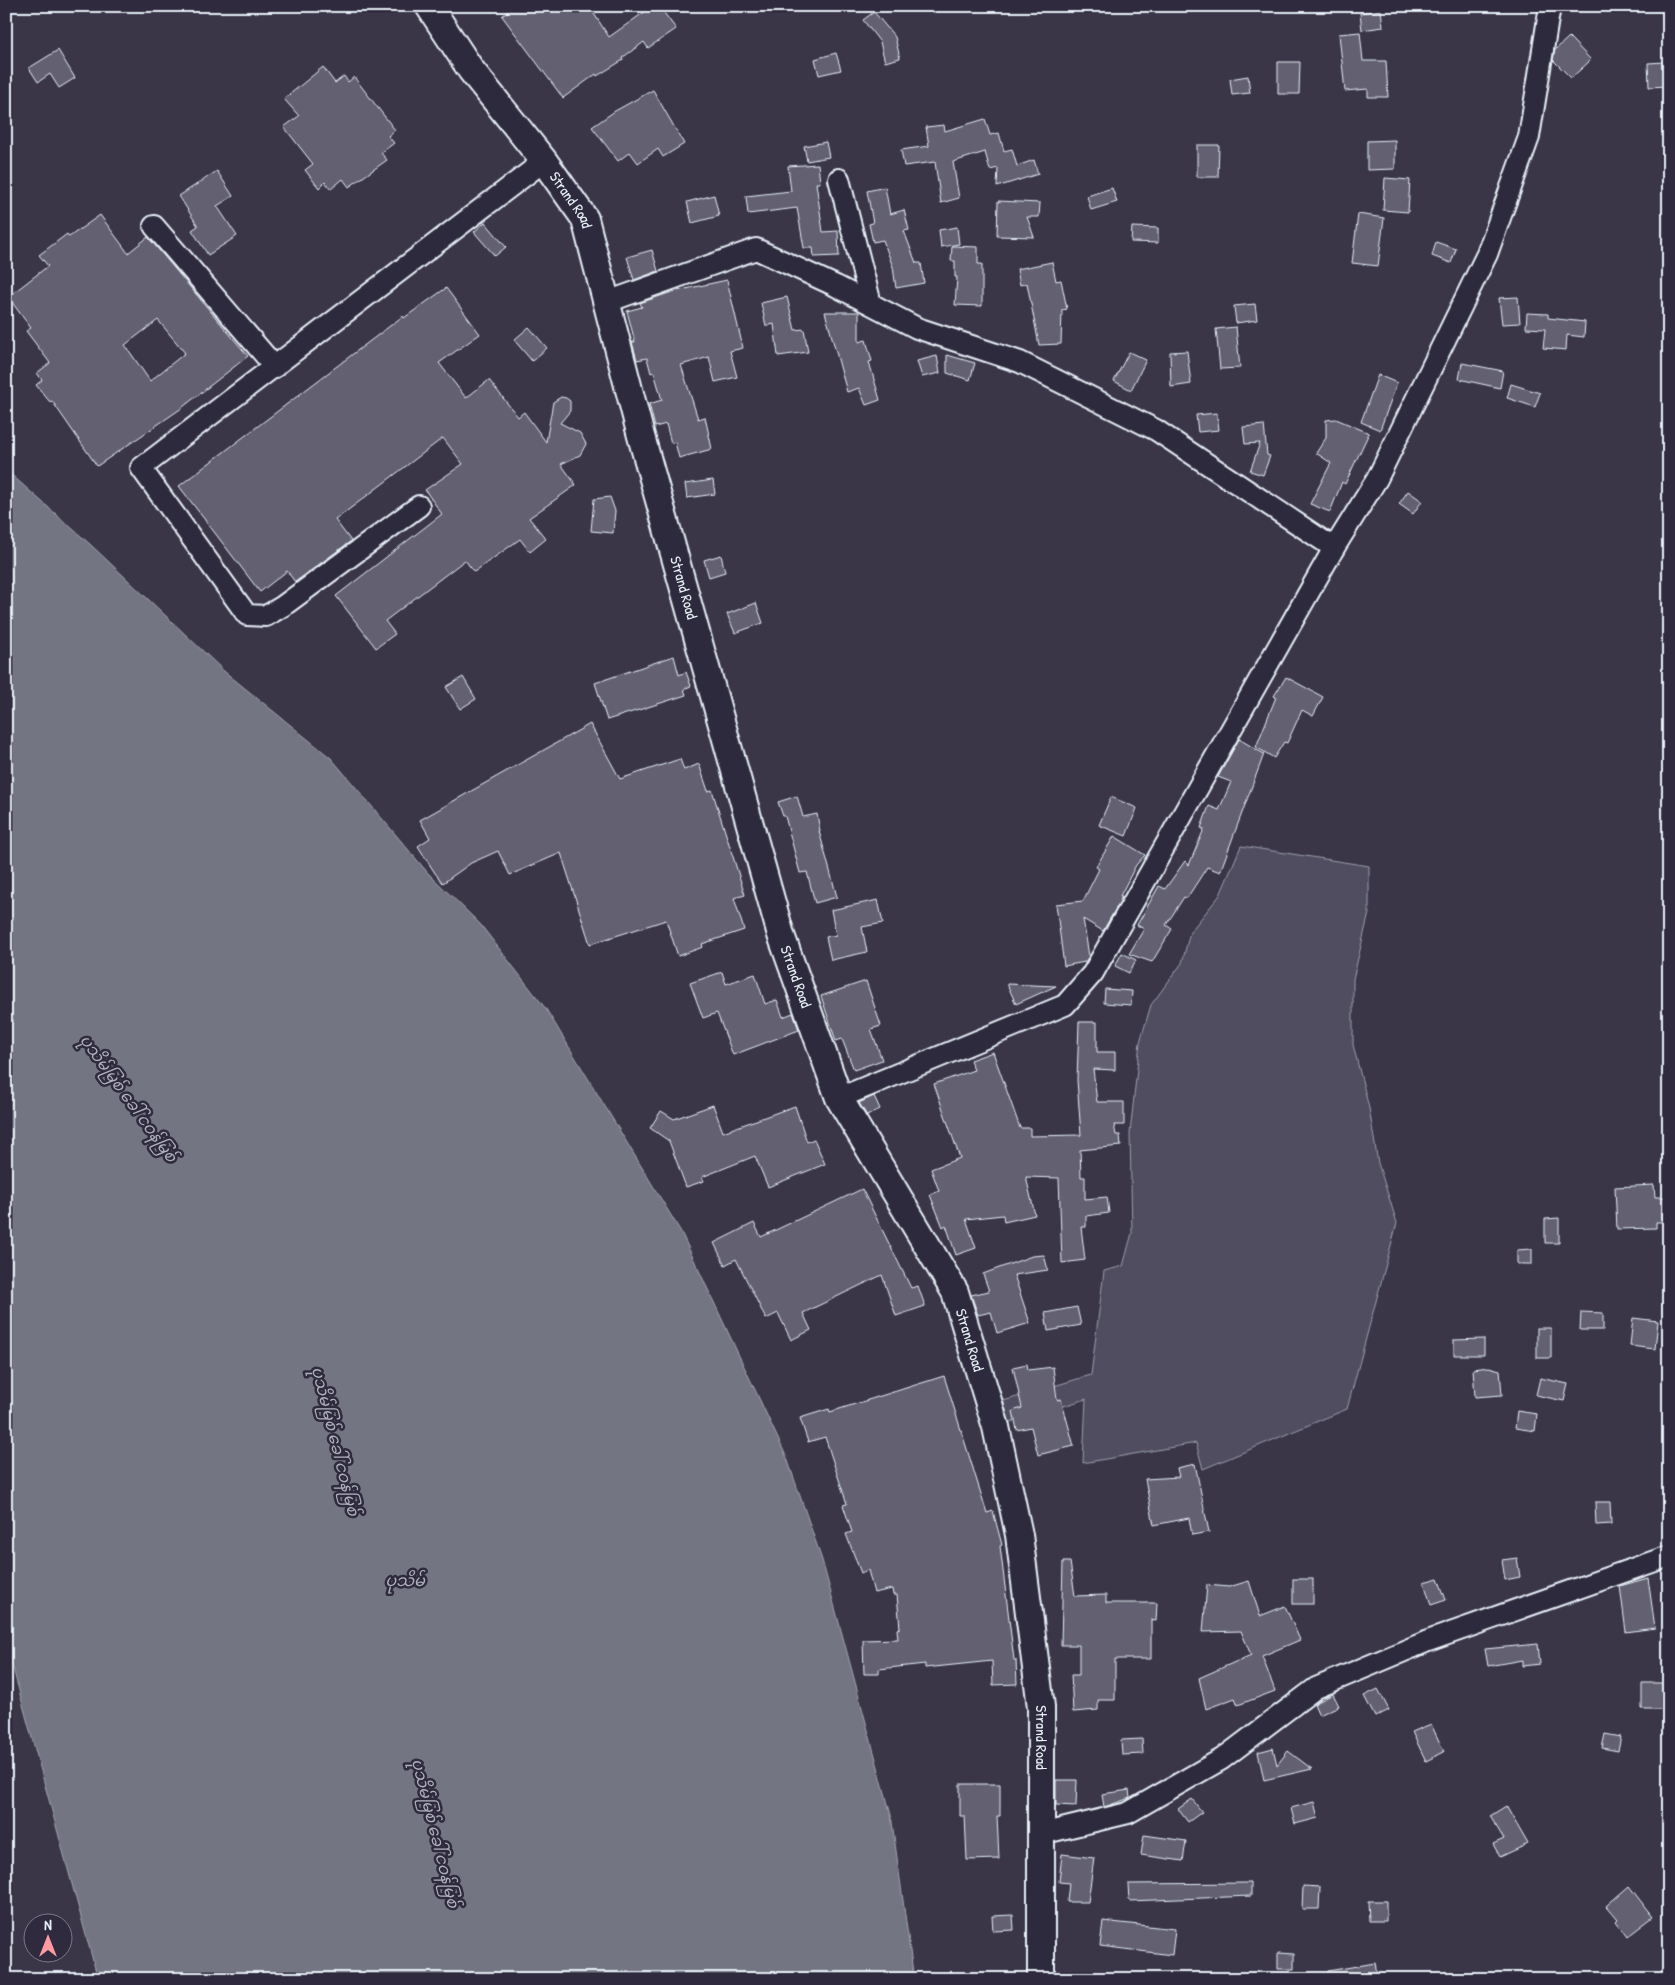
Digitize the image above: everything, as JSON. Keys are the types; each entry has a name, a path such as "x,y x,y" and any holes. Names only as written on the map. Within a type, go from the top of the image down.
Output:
{"main road":[{"name":"Strand Road","path":"430,6 471,70 544,161 585,219 641,436 781,935 839,1098 954,1292 996,1427 1019,1536 1041,1707 1041,1979"}],"street":[{"path":"839,1098 1065,1004 1093,973 1139,895 1334,548 1377,479 1487,254 1530,137 1550,6"},
{"path":"419,506 274,611 266,616 247,615 141,468 544,161"},
{"path":"839,179 871,304"},
{"path":"154,226 275,367"},
{"path":"607,302 756,249 917,328 1020,362 1156,430 1334,548"},
{"path":"1041,1834 1128,1813 1222,1759 1316,1688 1428,1641 1669,1556"}],"shaded area":[{"path":"1241,846 1369,866 1369,913 1353,979 1353,1045 1369,1108 1378,1163 1397,1223 1347,1409 1203,1469 1196,1443 1083,1463 1086,1399 996,1427 990,1405 1091,1375 1104,1271 1123,1266 1132,1233 1130,1133 1140,1042 1151,1005 1182,963 1190,932 1220,895"}],"water":[{"name":"ပုသိမ်","path":"6,470 91,545 225,672 331,758 428,873 480,924 546,1009 681,1232 787,1458 822,1560 891,1815 914,1979 98,1979 6,1643"}],"building":[{"path":"515,6 589,6 609,37 653,6 659,6 676,29 648,48 644,42 622,58 623,60 597,76 596,74 563,98 502,16"},
{"path":"1381,10 1383,27 1362,30 1360,13"},
{"path":"874,12 895,37 900,58 885,62 880,42 863,20"},
{"path":"1360,32 1363,61 1386,61 1388,97 1368,97 1368,89 1345,91 1339,34"},
{"path":"1569,37 1591,60 1571,78 1553,60 1555,50"},
{"path":"58,50 75,78 59,88 50,74 38,82 29,68"},
{"path":"836,53 841,70 819,75 815,59"},
{"path":"1278,62 1300,62 1299,94 1278,94"},
{"path":"1665,62 1667,86 1649,87 1648,63"},
{"path":"323,67 335,83 344,76 348,82 354,77 395,130 388,136 394,143 381,153 387,160 349,187 343,179 331,189 325,182 319,188 305,170 313,164 284,127 299,116 284,99"},
{"path":"1248,76 1250,93 1232,95 1230,79"},
{"path":"653,90 684,144 663,157 658,149 638,163 630,152 618,161 592,127 615,111"},
{"path":"985,119 990,135 999,133 1004,151 1012,149 1017,166 1034,160 1038,174 997,187 998,168 990,170 985,152 953,162 959,198 941,203 935,162 904,166 901,150 929,146 926,127 944,125 945,131"},
{"path":"1395,140 1395,169 1367,170 1367,141"},
{"path":"826,142 829,157 807,161 804,146"},
{"path":"1197,145 1219,145 1218,177 1197,177"},
{"path":"818,164 820,183 816,183 823,232 838,231 839,256 814,257 813,248 804,248 797,208 748,214 746,196 791,191 788,166"},
{"path":"217,171 233,196 217,206 237,236 208,255 192,230 198,226 179,196"},
{"path":"1385,178 1410,180 1408,212 1383,210"},
{"path":"885,187 890,214 904,210 909,230 904,231 916,263 921,263 924,283 896,288 893,267 883,240 873,242 869,224 873,223 867,191"},
{"path":"1112,188 1117,202 1091,210 1087,196"},
{"path":"714,195 719,216 692,223 687,202"},
{"path":"998,201 1040,203 1039,217 1027,217 1034,237 997,236"},
{"path":"1358,214 1384,218 1378,266 1352,263"},
{"path":"100,215 128,253 148,237 248,356 179,410 97,466 52,401 50,402 36,385 42,380 37,373 50,363 26,331 31,328 8,297 48,266 39,255 67,234 69,237","holes":["158,320 185,353 150,381 125,345"]},
{"path":"485,222 506,247 495,256 474,232"},
{"path":"957,227 959,244 941,247 939,230"},
{"path":"1132,227 1158,228 1158,243 1131,242"},
{"path":"1436,242 1456,249 1451,263 1432,256"},
{"path":"952,246 978,247 978,264 982,264 982,306 955,305 957,277 955,277 955,261 951,261"},
{"path":"652,250 658,271 634,280 627,257"},
{"path":"1052,262 1056,281 1061,280 1067,309 1062,310 1061,344 1039,345 1027,283 1020,285 1017,269"},
{"path":"727,280 743,348 730,351 737,377 715,382 709,357 681,365 698,419 705,417 712,449 679,458 675,442 671,443 666,424 655,427 649,404 662,400 654,372 651,373 647,358 637,360 632,342 635,342 627,311 642,307 640,303 672,292"},
{"path":"446,288 480,334 439,363 466,398 489,380 518,417 524,412 546,442 553,402 561,397 566,398 570,401 570,411 560,423 580,433 586,444 580,455 561,464 576,485 529,518 546,539 530,552 520,539 474,572 465,560 385,621 395,634 376,648 336,596 442,514 425,490 463,464 443,438 335,520 351,541 295,582 287,571 260,592 179,486 403,316 404,318"},
{"path":"787,297 795,330 804,329 808,352 778,356 774,324 766,326 761,303"},
{"path":"1518,297 1520,323 1502,324 1499,298"},
{"path":"1255,304 1257,320 1236,323 1234,306"},
{"path":"825,312 859,312 859,342 866,340 872,361 869,362 880,400 866,405 859,388 847,392"},
{"path":"1527,313 1548,314 1548,318 1585,322 1584,337 1567,335 1566,350 1543,348 1545,329 1526,328"},
{"path":"529,327 547,348 532,361 514,340"},
{"path":"1236,327 1240,368 1220,369 1216,329"},
{"path":"1187,351 1191,384 1171,387 1170,352"},
{"path":"1129,352 1146,360 1131,390 1114,381"},
{"path":"947,355 975,363 970,380 947,373"},
{"path":"937,356 940,373 922,377 917,361"},
{"path":"1462,363 1503,371 1500,388 1459,379"},
{"path":"1378,375 1397,383 1380,430 1361,422"},
{"path":"1511,384 1540,393 1535,407 1507,398"},
{"path":"1217,413 1219,430 1198,432 1196,415"},
{"path":"1336,419 1369,433 1345,484 1342,482 1330,512 1310,504 1331,463 1316,453 1326,438 1326,420"},
{"path":"1264,425 1267,455 1270,456 1263,475 1250,471 1260,443 1245,444 1243,427"},
{"path":"713,480 715,494 687,498 685,484"},
{"path":"1408,491 1422,501 1413,514 1399,504"},
{"path":"610,497 615,511 613,533 591,531 594,499"},
{"path":"721,555 725,572 709,577 704,560"},
{"path":"756,603 763,623 735,633 727,614"},
{"path":"674,656 679,675 686,672 691,686 684,689 686,695 607,720 595,683"},
{"path":"463,677 476,699 460,709 446,687"},
{"path":"1286,677 1323,697 1313,716 1302,710 1287,743 1284,742 1274,758 1256,747 1276,697 1274,696"},
{"path":"590,724 620,779 680,759 684,770 699,764 708,791 712,790 745,895 734,898 744,930 702,944 703,947 678,956 666,920 590,944 561,853 510,875 498,851 471,863 443,883 435,873 418,846 430,838 420,820"},
{"path":"1239,739 1264,754 1220,872 1207,867 1187,898 1184,897 1166,925 1172,929 1152,962 1129,954 1144,929 1137,925 1159,886 1165,889 1185,861 1189,865 1204,829 1201,828 1209,806 1219,810 1231,782 1218,777"},
{"path":"797,796 803,817 817,814 819,831 837,897 815,903 807,872 800,873 785,816 783,816 778,802"},
{"path":"1111,797 1137,808 1126,836 1099,825"},
{"path":"1114,836 1145,855 1136,865 1120,896 1122,896 1120,901 1103,931 1083,919 1089,956 1085,962 1064,966 1056,904 1083,901 1099,869 1096,867"},
{"path":"878,900 883,923 862,927 867,952 831,960 826,937 836,935 831,910"},
{"path":"1122,953 1136,960 1129,973 1115,966"},
{"path":"722,972 726,984 755,974 765,1004 777,1000 783,1017 793,1013 799,1030 733,1055 717,1013 703,1018 690,983"},
{"path":"866,981 881,1026 871,1029 882,1060 854,1070 842,1039 836,1041 821,996"},
{"path":"1007,984 1056,986 1016,1004"},
{"path":"1105,989 1132,991 1131,1005 1104,1003"},
{"path":"1079,1022 1097,1022 1097,1052 1115,1052 1115,1070 1093,1069 1097,1102 1124,1102 1124,1125 1114,1125 1116,1135 1120,1135 1121,1146 1080,1150 1081,1177 1085,1177 1085,1199 1107,1197 1109,1213 1086,1216 1086,1227 1081,1227 1085,1260 1062,1263 1059,1178 1026,1177 1035,1215 1004,1222 1003,1215 966,1219 976,1248 956,1255 946,1225 943,1227 930,1195 939,1191 931,1169 960,1158 934,1084 974,1070 970,1060 993,1052 1020,1128 1030,1128 1030,1136 1081,1135 1077,1080"},
{"path":"874,1096 880,1109 867,1116 859,1103"},
{"path":"713,1105 723,1132 795,1106 807,1142 814,1139 825,1164 768,1187 755,1156 702,1177 704,1181 686,1187 669,1141 650,1128 661,1111 674,1119"},
{"path":"1654,1185 1655,1197 1669,1197 1669,1222 1656,1222 1656,1228 1617,1229 1615,1187"},
{"path":"862,1189 911,1288 918,1286 925,1306 896,1316 882,1275 803,1313 811,1330 791,1340 778,1313 766,1319 736,1259 725,1265 714,1243 754,1223 761,1237"},
{"path":"1559,1218 1559,1243 1545,1243 1545,1219"},
{"path":"1532,1249 1532,1264 1517,1264 1517,1250"},
{"path":"1044,1255 1048,1270 1014,1275 1030,1323 997,1333 991,1312 978,1315 971,1295 989,1291 983,1274 1032,1256"},
{"path":"1077,1307 1081,1325 1048,1331 1045,1313"},
{"path":"1581,1312 1603,1313 1603,1330 1580,1330"},
{"path":"1633,1318 1658,1321 1655,1349 1630,1346"},
{"path":"1537,1328 1551,1328 1551,1358 1537,1358"},
{"path":"1484,1339 1484,1355 1454,1355 1454,1340"},
{"path":"1027,1364 1028,1370 1053,1367 1057,1400 1061,1399 1074,1446 1038,1455 1031,1427 1017,1430 1013,1411 1022,1408 1013,1367"},
{"path":"1489,1367 1500,1370 1502,1395 1475,1397 1473,1369"},
{"path":"944,1376 987,1513 993,1511 1002,1545 1000,1546 1014,1660 1016,1660 1017,1684 993,1685 992,1661 925,1668 925,1664 879,1669 879,1674 864,1674 863,1640 898,1639 897,1629 900,1628 897,1595 893,1595 892,1589 874,1593 868,1570 861,1573 846,1534 852,1532 843,1505 847,1504 825,1437 808,1442 800,1418 829,1409 830,1412"},
{"path":"1540,1378 1568,1384 1564,1401 1536,1395"},
{"path":"1517,1411 1537,1414 1535,1431 1515,1428"},
{"path":"1195,1464 1209,1532 1192,1535 1189,1518 1154,1525 1145,1479 1179,1477 1177,1468"},
{"path":"1595,1502 1610,1502 1611,1524 1596,1525"},
{"path":"1517,1558 1520,1577 1505,1580 1502,1560"},
{"path":"1063,1562 1070,1562 1075,1596 1106,1595 1106,1603 1157,1603 1156,1621 1151,1620 1151,1659 1115,1659 1115,1700 1098,1700 1098,1710 1073,1712 1071,1675 1079,1675 1079,1645 1061,1645"},
{"path":"1438,1578 1446,1600 1431,1605 1424,1582"},
{"path":"1648,1578 1655,1628 1626,1632 1620,1586"},
{"path":"1293,1579 1313,1579 1313,1604 1293,1604"},
{"path":"1249,1581 1260,1616 1285,1606 1300,1640 1262,1656 1275,1691 1238,1705 1235,1698 1206,1709 1199,1678 1251,1655 1241,1631 1203,1632 1207,1585 1229,1587"},
{"path":"1538,1644 1540,1664 1522,1666 1522,1660 1488,1666 1485,1649"},
{"path":"1642,1683 1662,1683 1663,1709 1642,1709"},
{"path":"1378,1689 1389,1710 1375,1717 1364,1696"},
{"path":"1333,1694 1339,1706 1319,1715 1314,1704"},
{"path":"1431,1724 1444,1752 1426,1761 1412,1732"},
{"path":"1605,1734 1621,1737 1618,1751 1602,1748"},
{"path":"1142,1739 1143,1754 1122,1755 1121,1740"},
{"path":"1273,1748 1277,1765 1288,1751 1312,1769 1264,1780 1258,1752"},
{"path":"1056,1780 1077,1780 1076,1806 1056,1805"},
{"path":"960,1784 1000,1784 1000,1816 997,1816 999,1859 967,1860 965,1816 960,1816"},
{"path":"1129,1790 1130,1798 1104,1807 1102,1794"},
{"path":"1192,1799 1202,1812 1188,1822 1178,1809"},
{"path":"1314,1802 1318,1818 1295,1824 1291,1808"},
{"path":"1506,1806 1528,1844 1500,1857 1493,1844 1504,1839 1490,1816"},
{"path":"1144,1835 1186,1841 1183,1861 1141,1855"},
{"path":"1062,1854 1094,1858 1088,1902 1067,1902 1069,1883 1059,1882"},
{"path":"1251,1883 1251,1896 1129,1901 1128,1884"},
{"path":"1303,1886 1320,1887 1319,1909 1302,1909"},
{"path":"1629,1886 1653,1917 1627,1937 1616,1922 1618,1920 1606,1906"},
{"path":"1368,1901 1386,1901 1386,1921 1369,1921"},
{"path":"1013,1915 1014,1930 993,1931 992,1916"},
{"path":"1103,1921 1175,1929 1172,1955 1100,1946"},
{"path":"1278,1953 1294,1954 1294,1969 1278,1969"},
{"path":"1375,1963 1378,1979 1329,1979 1328,1971"}],"water label":[{"name":"ပုသိမ်မြစ် ခေါ် ငဝန်မြစ်","path":"129,1098"},
{"name":"ပုသိမ်မြစ် ခေါ် ငဝန်မြစ်","path":"336,1441"},
{"name":"ပုသိမ်မြစ် ခေါ် ငဝန်မြစ်","path":"436,1833"}]}
